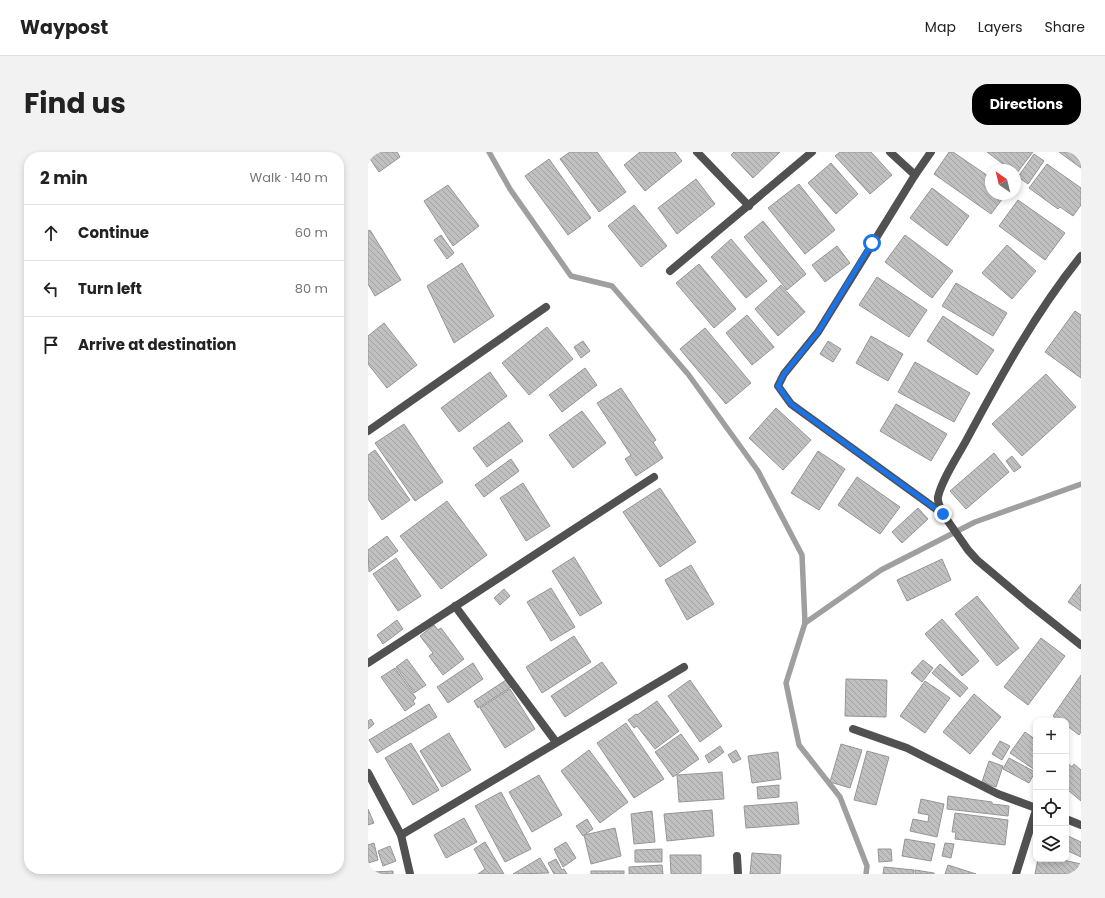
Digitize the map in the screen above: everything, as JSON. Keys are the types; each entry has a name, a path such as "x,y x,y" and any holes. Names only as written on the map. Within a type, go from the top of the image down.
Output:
{"street":[{"path":"697,152 749,206"},
{"path":"670,271 812,152"},
{"path":"890,152 915,175"},
{"path":"931,152 915,175 818,332 784,374 778,386 791,404 943,514"},
{"path":"1081,256 1078,266 1048,298 1013,354 942,487 938,502 951,528 968,550 1028,603 1081,645"},
{"path":"368,432 546,307"},
{"path":"368,663 654,476"},
{"path":"455,606 556,742"},
{"path":"401,836 556,742 684,667"},
{"path":"853,729 907,748 998,794 1033,808"},
{"path":"368,773 401,836 410,874"},
{"path":"1016,874 1033,819"},
{"path":"1069,820 1081,825"},
{"path":"737,856 738,874"}],"building":[{"path":"368,152 397,152 400,157 379,172 368,156"},
{"path":"570,152 597,152 626,192 599,212 560,159"},
{"path":"640,152 675,152 682,161 645,191 624,165"},
{"path":"734,152 780,152 753,178 731,155"},
{"path":"840,152 871,152 892,175 870,194 835,156"},
{"path":"949,152 953,152 985,174 985,200 1002,200 991,214 934,174"},
{"path":"987,152 1033,152 1021,168 1021,164 1003,164"},
{"path":"1059,152 1081,152 1081,168"},
{"path":"1034,154 1044,161 1028,184 1021,179 1021,173"},
{"path":"549,159 591,218 568,235 525,176"},
{"path":"831,163 858,194 836,214 808,183"},
{"path":"1047,164 1081,188 1081,205 1073,216 1060,207 1058,209 1029,188"},
{"path":"696,179 715,204 677,234 658,208"},
{"path":"799,184 835,230 805,254 768,208"},
{"path":"448,185 479,226 453,246 424,201"},
{"path":"932,188 969,216 947,246 910,218"},
{"path":"1018,200 1065,233 1045,260 999,226"},
{"path":"634,205 667,246 641,267 608,226"},
{"path":"763,221 806,274 787,290 744,237"},
{"path":"370,230 401,280 375,296 368,284 368,231"},
{"path":"441,235 454,253 447,259 434,240"},
{"path":"905,235 953,271 932,298 885,262"},
{"path":"731,239 767,281 746,298 711,257"},
{"path":"1007,245 1036,271 1012,299 982,273"},
{"path":"837,246 850,263 825,282 812,265"},
{"path":"462,263 494,316 454,343 427,286"},
{"path":"699,264 736,309 714,328 676,283"},
{"path":"877,277 927,310 909,337 859,305"},
{"path":"956,283 1007,313 993,336 942,306"},
{"path":"781,285 805,312 778,336 755,309"},
{"path":"1075,311 1081,315 1081,378 1045,352"},
{"path":"747,315 774,347 752,365 726,333"},
{"path":"943,316 994,350 977,375 927,341"},
{"path":"384,323 417,365 387,388 368,364 368,336"},
{"path":"547,327 573,359 529,395 502,363"},
{"path":"705,328 751,383 726,404 680,349"},
{"path":"871,336 903,354 888,381 856,363"},
{"path":"583,341 590,351 581,358 574,347"},
{"path":"828,341 841,349 833,362 820,354"},
{"path":"915,362 970,393 954,422 898,392"},
{"path":"585,368 597,385 562,412 549,395"},
{"path":"490,372 507,396 459,432 441,408"},
{"path":"1046,374 1076,407 1022,456 992,424"},
{"path":"621,388 656,440 653,442 663,458 636,476 625,459 631,455 597,403"},
{"path":"896,404 947,434 931,461 880,431"},
{"path":"776,408 811,440 783,470 749,438"},
{"path":"582,411 606,443 573,468 549,435"},
{"path":"509,422 523,441 487,467 473,448"},
{"path":"404,424 443,482 415,501 375,443"},
{"path":"375,450 410,500 382,520 368,499 368,455"},
{"path":"818,451 845,469 819,510 791,493"},
{"path":"994,453 1009,472 966,509 950,491"},
{"path":"1012,456 1021,467 1014,472 1006,461"},
{"path":"511,459 519,471 484,497 475,485"},
{"path":"857,477 900,507 880,534 838,505"},
{"path":"523,483 550,526 526,541 500,498"},
{"path":"660,488 696,542 660,567 623,512"},
{"path":"447,501 487,555 441,589 400,536"},
{"path":"918,508 928,519 902,543 892,532"},
{"path":"387,536 398,551 369,572 368,550"},
{"path":"574,557 602,603 580,616 552,571"},
{"path":"396,558 421,596 398,611 373,574"},
{"path":"942,559 951,580 907,601 897,580"},
{"path":"691,565 714,604 687,620 665,580"},
{"path":"1081,584 1081,611 1068,602"},
{"path":"551,588 575,627 551,641 527,602"},
{"path":"504,589 510,596 500,605 494,598"},
{"path":"977,596 1019,648 997,666 955,614"},
{"path":"942,619 979,661 962,676 925,634"},
{"path":"397,620 403,629 383,644 377,635"},
{"path":"434,625 438,630 441,628 464,659 443,675 429,656 433,653 420,636"},
{"path":"574,636 591,662 542,693 526,667"},
{"path":"1041,638 1065,656 1028,705 1004,687"},
{"path":"407,659 426,685 414,693 396,667"},
{"path":"923,660 933,668 922,682 911,673"},
{"path":"602,662 617,683 565,717 551,696"},
{"path":"473,663 483,679 448,703 437,687"},
{"path":"940,664 968,688 960,697 932,673"},
{"path":"395,668 416,698 413,701 415,704 405,711 381,677"},
{"path":"1081,675 1081,732 1079,735 1069,727 1069,718 1056,718 1053,716"},
{"path":"846,679 887,680 886,717 845,716"},
{"path":"506,680 511,687 478,708 474,701"},
{"path":"690,680 722,726 700,742 668,696"},
{"path":"925,681 950,698 925,733 900,716"},
{"path":"510,689 535,729 505,748 480,708"},
{"path":"974,694 1001,717 970,754 943,732"},
{"path":"657,701 679,731 655,749 637,726 634,728 628,720"},
{"path":"429,704 437,717 377,753 369,740"},
{"path":"371,719 374,724 368,729 368,721"},
{"path":"626,723 664,779 634,798 597,743"},
{"path":"1025,732 1033,738 1033,769 1010,753"},
{"path":"449,733 471,770 442,787 420,751"},
{"path":"681,734 699,759 673,777 655,752"},
{"path":"1000,741 1010,746 1002,760 992,754"},
{"path":"411,743 439,790 413,805 385,758"},
{"path":"841,744 862,750 850,788 830,782"},
{"path":"720,746 724,752 709,763 705,756"},
{"path":"589,750 628,802 600,823 561,771"},
{"path":"736,750 741,759 733,763 728,755"},
{"path":"867,751 889,757 876,805 854,800"},
{"path":"778,752 781,779 752,783 748,756"},
{"path":"1009,758 1033,771 1033,776 1029,783 1003,769"},
{"path":"989,761 1003,766 996,787 982,782"},
{"path":"1069,764 1072,767 1074,764 1081,770 1081,801 1069,791"},
{"path":"722,772 724,799 679,802 677,775"},
{"path":"539,775 562,815 532,832 509,792"},
{"path":"779,785 779,797 758,799 757,787"},
{"path":"501,792 531,849 505,862 475,806"},
{"path":"948,796 1009,806 1008,816 947,809"},
{"path":"921,799 944,804 937,837 910,831 913,819 928,822 929,815 918,813"},
{"path":"797,802 799,824 746,828 744,806"},
{"path":"368,809 374,823 368,825"},
{"path":"712,810 714,836 667,841 664,814"},
{"path":"652,811 655,842 634,844 631,814"},
{"path":"955,813 1008,820 1005,845 955,839 956,832 952,832"},
{"path":"464,818 477,842 446,858 434,835"},
{"path":"587,819 593,829 583,836 576,826"},
{"path":"615,828 621,856 591,864 584,835"},
{"path":"1069,836 1081,842 1081,857 1069,851"},
{"path":"905,839 935,844 931,861 902,856"},
{"path":"485,842 504,874 478,874 485,869 474,849"},
{"path":"566,842 576,858 563,867 554,849"},
{"path":"374,843 378,860 368,863 368,845"},
{"path":"945,843 954,844 951,858 942,856"},
{"path":"390,846 396,861 383,866 378,851"},
{"path":"662,849 662,862 635,862 635,850"},
{"path":"878,849 891,849 892,861 879,862"},
{"path":"752,853 781,855 780,874 750,874"},
{"path":"670,855 701,855 701,874 671,874"},
{"path":"540,858 549,873 513,874"},
{"path":"556,859 562,870 564,869 567,874 554,874 548,863"},
{"path":"1069,861 1081,864 1080,874 1035,874 1037,862"},
{"path":"662,865 663,874 629,874 629,867"},
{"path":"948,865 976,874 945,874"},
{"path":"884,867 914,870 913,874 883,874"},
{"path":"915,870 934,873 934,874 915,874"},
{"path":"393,871 393,874 373,874 373,872"},
{"path":"591,871 624,871 624,874 591,874"}],"waterway":[{"path":"489,152 510,189 571,276 612,286 688,374 758,471 802,555 805,623 786,683 799,745 840,797 867,866 866,874"},
{"path":"805,623 881,570 975,522 1081,484"}],"route":[{"path":"872,243 818,332 784,374 778,386 791,404 918,494 943,514"}]}
